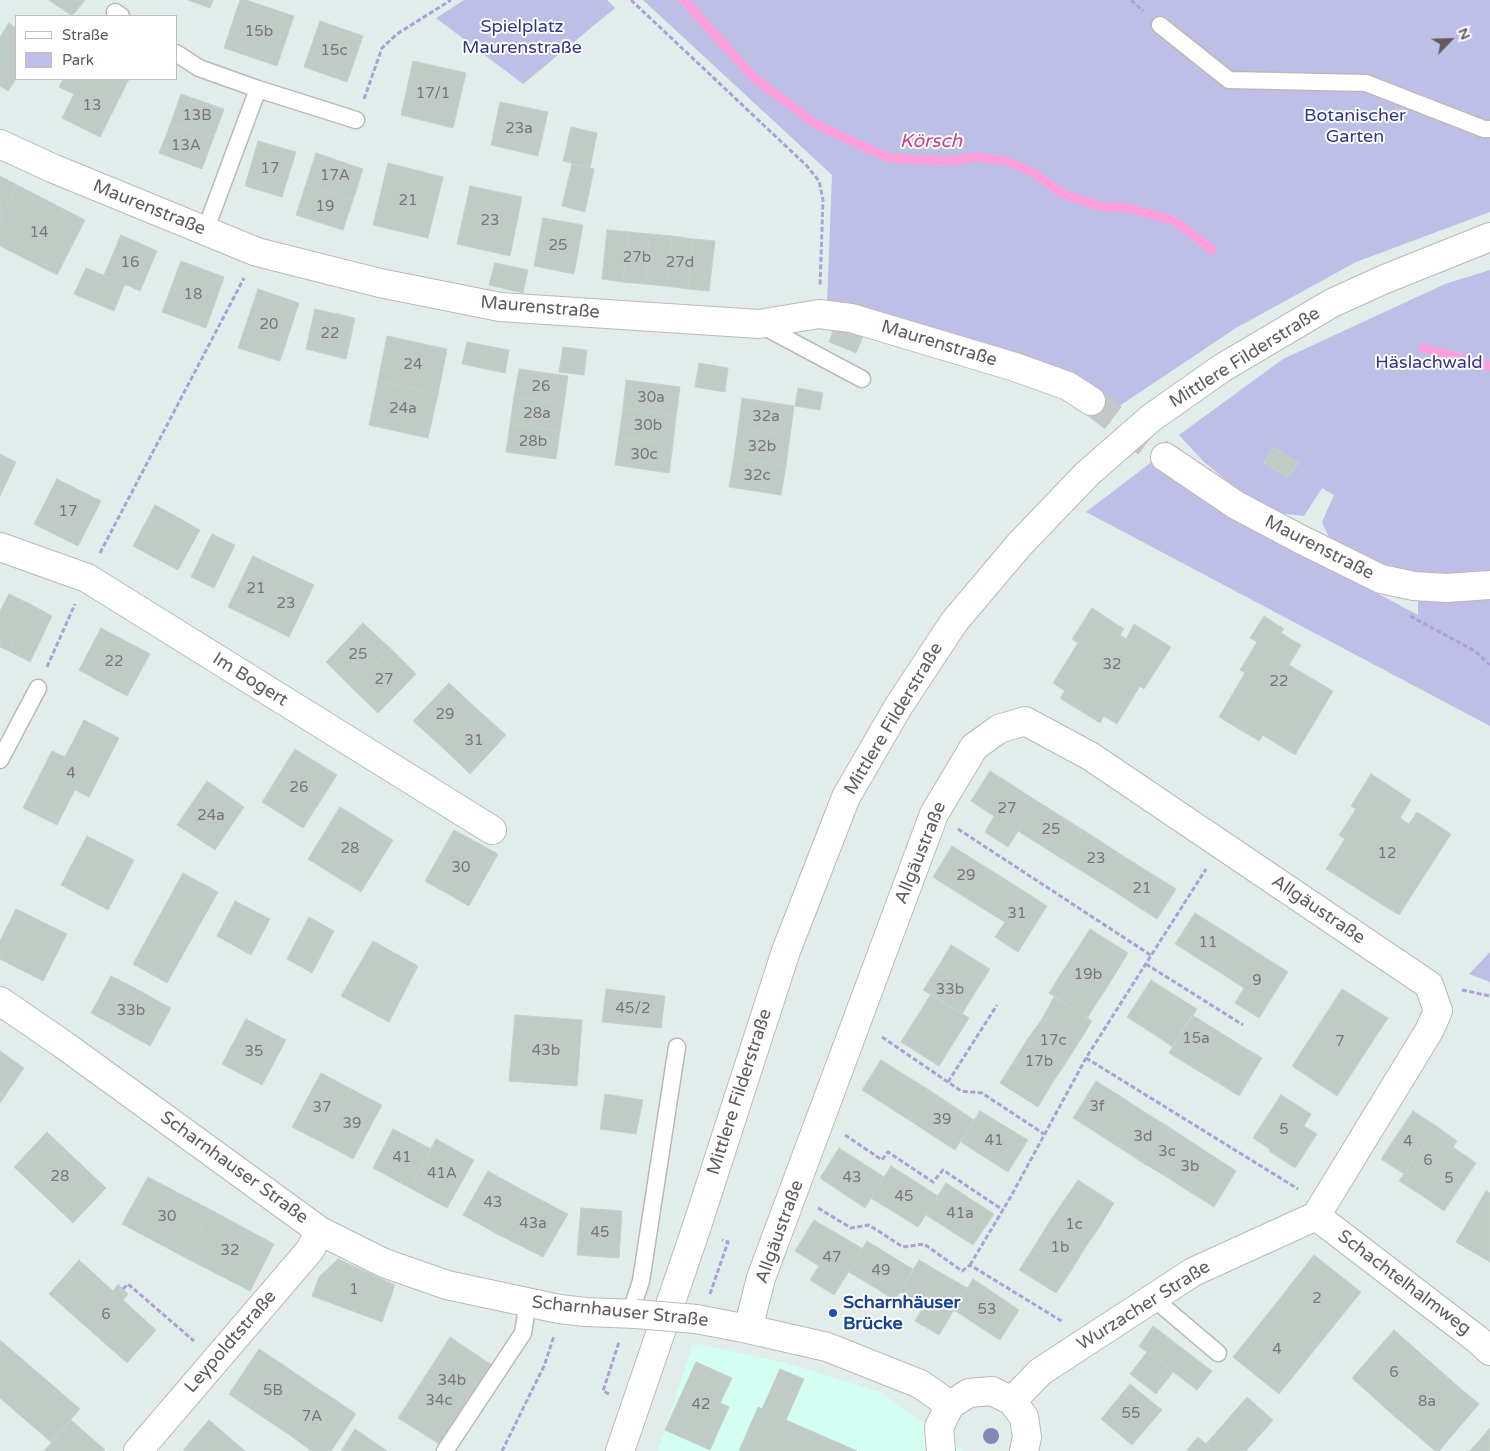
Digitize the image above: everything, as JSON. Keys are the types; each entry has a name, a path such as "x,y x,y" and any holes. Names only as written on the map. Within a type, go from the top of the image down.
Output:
{"street":[{"name":"Maurenstraße","path":"0,144 52,168 257,252 380,283 500,307 759,324 819,314 851,318 1015,367 1068,386 1092,400"},
{"name":"Mittlere Filderstraße","path":"620,1451 696,1229 786,952 846,797 898,707 954,622 1019,545 1087,474 1151,418 1222,368 1332,303 1385,279 1490,237"},
{"name":"Maurenstraße","path":"1165,457 1236,504 1300,540 1381,580 1414,586 1447,588 1490,585"},
{"name":"Im Bogert","path":"0,547 87,578 492,830"},
{"name":"Allgäustraße","path":"748,1328 762,1278 934,814 974,747 999,729 1025,721 1090,756 1429,985 1438,1010 1429,1032 1319,1210"},
{"name":"Scharnhauser Straße","path":"0,1001 57,1040 320,1231 384,1263 447,1285 629,1320 702,1309 748,1328 826,1347 920,1384 950,1405"},
{"name":"Wurzacher Straße","path":"1012,1401 1040,1372 1193,1272 1319,1210"},
{"name":"Schachtelhalmweg","path":"1319,1210 1486,1338"},
{"name":"Leypoldtstraße","path":"138,1451 310,1250 320,1231"},
{"path":"941,1451 939,1427 950,1405 969,1393 992,1391 1012,1401 1024,1417 1028,1437 1024,1451"}],"lane":[{"path":"1160,25 1229,80 1366,83 1484,129 1490,129"},
{"path":"178,54 200,68 258,89 356,120"},
{"path":"204,231 258,89"},
{"path":"759,324 862,379"},
{"path":"0,760 38,688"},
{"path":"629,1320 641,1281 677,1047"},
{"path":"1153,1298 1218,1353"},
{"path":"445,1451 524,1333 528,1302"}],"path":[{"path":"356,120 382,48 397,34 450,0"},
{"path":"631,0 807,166 819,181 823,200 819,314"},
{"path":"38,688 87,578 243,280"},
{"path":"1381,580 1404,613 1475,651 1490,665"},
{"path":"934,814 1152,956"},
{"path":"794,1193 852,1228 869,1225 904,1247 924,1244 962,1271 970,1265 1003,1210 1086,1058 1188,897"},
{"path":"1146,964 1243,1025"},
{"path":"948,1082 997,1005"},
{"path":"857,1020 961,1091 982,1093 1044,1134"},
{"path":"1086,1058 1319,1210"},
{"path":"821,1120 882,1160 888,1152 934,1182 943,1170 1003,1210"},
{"path":"702,1309 728,1242"},
{"path":"970,1265 1091,1339"},
{"path":"123,1289 128,1284 216,1360"},
{"path":"502,1451 544,1366 557,1328 560,1308"},
{"path":"603,1391 629,1320"}],"shaded area":[{"path":"693,1343 786,1363 880,1392 964,1451 658,1451"}],"green space":[{"name":"Spielplatz Maurenstraße","path":"464,0 607,0 615,8 523,84 436,18"},
{"name":"Botanischer Garten","path":"643,0 1490,0 1490,212 1356,262 1236,328 1100,419 1076,380 827,303 832,175"},
{"name":"Häslachwald","path":"1490,270 1490,573 1418,575 1334,548 1322,522 1334,495 1322,488 1304,516 1263,511 1203,461 1179,435 1283,359 1445,284","holes":["1273,448 1298,463 1288,478 1264,463"]},
{"path":"1153,461 1356,582 1418,615 1418,595 1490,592 1490,726 1086,512"},
{"path":"1490,952 1490,982 1469,974"}],"building":[{"path":"49,0 85,0 73,15"},
{"path":"188,0 213,0 210,8"},
{"path":"240,0 246,0 294,16 277,66 224,48"},
{"path":"320,21 363,36 347,82 304,67"},
{"path":"9,23 15,27 15,61 0,51 0,37"},
{"path":"0,51 15,61 15,80 8,91 0,86"},
{"path":"413,61 466,73 453,128 401,115"},
{"path":"62,80 128,80 100,137 62,118 74,94 59,87"},
{"path":"181,94 224,109 213,139 171,123"},
{"path":"500,102 548,112 538,156 491,145"},
{"path":"171,123 213,139 202,169 159,153"},
{"path":"571,127 597,133 590,168 563,161"},
{"path":"258,141 296,152 282,197 245,186"},
{"path":"316,153 363,169 353,200 306,184"},
{"path":"388,163 443,177 428,238 373,225"},
{"path":"572,164 594,169 585,212 562,206"},
{"path":"0,176 17,185 0,219"},
{"path":"306,184 353,200 343,230 296,215"},
{"path":"17,185 85,220 57,275 0,246 0,219"},
{"path":"470,186 522,197 510,256 457,244"},
{"path":"543,218 583,225 574,274 534,266"},
{"path":"607,230 629,232 623,282 602,279"},
{"path":"629,232 650,234 645,284 623,282"},
{"path":"650,234 672,236 666,286 645,284"},
{"path":"121,235 157,251 140,291 104,275"},
{"path":"672,236 693,239 688,289 666,286"},
{"path":"693,239 715,241 709,291 688,289"},
{"path":"181,261 224,277 206,328 162,312"},
{"path":"495,263 528,270 523,293 489,285"},
{"path":"86,268 125,284 114,311 74,294"},
{"path":"258,289 299,303 280,361 238,348"},
{"path":"315,309 355,318 346,359 306,349"},
{"path":"835,325 863,336 856,353 829,342"},
{"path":"387,336 447,349 438,394 378,381"},
{"path":"467,342 509,350 505,373 462,364"},
{"path":"563,347 587,350 584,375 559,372"},
{"path":"699,363 728,368 725,392 695,387"},
{"path":"519,369 568,376 564,404 514,397"},
{"path":"626,380 680,387 676,416 623,408"},
{"path":"378,381 438,394 428,438 369,425"},
{"path":"798,388 823,393 820,410 795,406"},
{"path":"514,397 564,404 560,431 510,424"},
{"path":"742,398 794,406 790,436 738,428"},
{"path":"623,408 676,416 673,444 619,437"},
{"path":"510,424 560,431 556,459 506,452"},
{"path":"738,428 790,436 786,466 734,458"},
{"path":"619,437 673,444 669,473 615,465"},
{"path":"1273,447 1298,463 1288,478 1264,463"},
{"path":"0,454 16,462 0,496"},
{"path":"734,458 786,466 781,495 729,487"},
{"path":"57,479 101,501 78,546 34,524"},
{"path":"155,505 177,517 155,558 133,546"},
{"path":"177,517 200,530 178,570 155,558"},
{"path":"212,534 235,545 214,588 191,577"},
{"path":"253,556 284,571 259,622 228,607"},
{"path":"284,571 314,585 289,637 259,622"},
{"path":"9,594 32,605 9,651 0,647 0,611"},
{"path":"32,605 52,616 30,662 9,651"},
{"path":"1092,608 1124,629 1120,635 1126,639 1134,624 1171,647 1144,689 1140,686 1117,724 1104,716 1100,723 1060,698 1065,691 1053,683 1078,643 1072,639"},
{"path":"1264,616 1284,629 1281,633 1301,645 1289,665 1333,691 1295,755 1263,735 1259,741 1219,717 1245,673 1240,670 1257,642 1250,638"},
{"path":"363,623 391,649 351,687 326,662"},
{"path":"101,628 150,654 127,696 79,670"},
{"path":"391,649 416,674 378,713 351,687"},
{"path":"449,683 477,709 442,747 413,721"},
{"path":"477,709 506,735 470,774 442,747"},
{"path":"84,720 119,738 89,797 75,790 57,825 23,808 52,751 65,757"},
{"path":"295,749 337,775 303,828 262,802"},
{"path":"990,771 1037,801 1008,847 985,832 994,816 971,801"},
{"path":"1371,774 1411,800 1400,818 1409,824 1417,812 1451,834 1399,915 1326,869 1345,839 1339,835 1356,809 1351,806"},
{"path":"207,781 244,807 215,850 177,825"},
{"path":"1037,801 1083,830 1064,860 1018,831"},
{"path":"340,807 393,840 361,892 308,859"},
{"path":"454,830 498,854 469,906 425,881"},
{"path":"1083,830 1128,859 1109,888 1064,860"},
{"path":"87,836 134,860 108,910 61,885"},
{"path":"952,846 1000,876 980,907 933,877"},
{"path":"1128,859 1176,889 1157,919 1109,888"},
{"path":"183,873 218,892 167,983 133,964"},
{"path":"1000,876 1047,906 1018,952 995,937 1005,922 980,907"},
{"path":"235,901 270,919 251,955 217,936"},
{"path":"16,909 67,934 43,981 0,959 0,941"},
{"path":"1195,913 1241,942 1221,973 1175,944"},
{"path":"309,917 334,931 312,973 287,959"},
{"path":"1090,929 1128,953 1114,976 1076,951"},
{"path":"373,941 418,966 389,1022 341,996"},
{"path":"1241,942 1288,972 1259,1018 1235,1003 1244,988 1221,973"},
{"path":"951,945 990,969 976,991 938,967"},
{"path":"1076,951 1114,976 1100,998 1061,974"},
{"path":"938,967 976,991 962,1014 923,990"},
{"path":"1061,974 1100,998 1087,1018 1049,993"},
{"path":"111,976 131,986 111,1024 91,1013"},
{"path":"1151,980 1176,996 1152,1033 1127,1017"},
{"path":"131,986 151,997 130,1035 111,1024"},
{"path":"606,989 665,996 661,1028 602,1022"},
{"path":"1342,989 1388,1018 1337,1096 1292,1066"},
{"path":"931,994 969,1018 954,1042 916,1018"},
{"path":"1176,996 1197,1009 1173,1047 1152,1033"},
{"path":"151,997 171,1008 150,1046 130,1035"},
{"path":"1054,997 1092,1021 1079,1042 1042,1019"},
{"path":"515,1015 582,1020 577,1086 509,1081"},
{"path":"1192,1015 1218,1031 1195,1069 1169,1053"},
{"path":"916,1018 954,1042 939,1066 901,1042"},
{"path":"246,1019 286,1040 262,1085 222,1064"},
{"path":"1042,1019 1079,1042 1065,1064 1027,1040"},
{"path":"1218,1031 1240,1045 1217,1082 1195,1069"},
{"path":"1027,1040 1065,1064 1051,1085 1014,1061"},
{"path":"1240,1045 1262,1058 1239,1096 1217,1082"},
{"path":"0,1051 24,1068 0,1103"},
{"path":"881,1060 929,1090 909,1120 862,1090"},
{"path":"1014,1061 1051,1085 1038,1107 1000,1083"},
{"path":"321,1073 351,1089 323,1143 292,1127"},
{"path":"1096,1081 1120,1096 1097,1133 1073,1118"},
{"path":"351,1089 382,1105 353,1159 323,1143"},
{"path":"929,1090 974,1120 955,1150 909,1120"},
{"path":"605,1094 643,1100 636,1134 600,1129"},
{"path":"1281,1095 1311,1114 1304,1126 1317,1134 1295,1168 1253,1138"},
{"path":"1120,1096 1143,1111 1120,1148 1097,1133"},
{"path":"980,1111 1028,1140 1008,1172 961,1142"},
{"path":"1143,1111 1167,1126 1143,1163 1120,1148"},
{"path":"1413,1111 1436,1126 1404,1174 1381,1159"},
{"path":"1167,1126 1190,1141 1167,1177 1143,1163"},
{"path":"1436,1126 1457,1141 1421,1195 1399,1181"},
{"path":"393,1129 431,1149 410,1188 373,1168"},
{"path":"47,1132 106,1188 73,1223 14,1167"},
{"path":"436,1139 474,1160 447,1208 410,1188"},
{"path":"1190,1141 1213,1156 1190,1192 1167,1177"},
{"path":"1453,1147 1476,1163 1444,1211 1421,1195"},
{"path":"839,1148 884,1177 865,1208 820,1178"},
{"path":"1213,1156 1236,1171 1214,1207 1190,1192"},
{"path":"891,1166 938,1196 918,1227 871,1198"},
{"path":"488,1171 524,1191 499,1235 463,1215"},
{"path":"148,1177 211,1210 186,1258 122,1224"},
{"path":"1078,1180 1114,1203 1100,1226 1063,1202"},
{"path":"946,1183 994,1214 973,1245 926,1215"},
{"path":"524,1191 568,1214 543,1257 499,1235"},
{"path":"1486,1191 1490,1193 1490,1262 1456,1242"},
{"path":"1063,1202 1100,1226 1085,1248 1048,1224"},
{"path":"581,1208 622,1211 619,1258 577,1255"},
{"path":"211,1210 274,1244 250,1291 186,1258"},
{"path":"814,1220 863,1249 834,1295 810,1280 819,1266 795,1251"},
{"path":"1048,1224 1085,1248 1071,1271 1034,1247"},
{"path":"867,1241 914,1270 895,1300 849,1272"},
{"path":"1034,1247 1071,1271 1056,1293 1019,1270"},
{"path":"1314,1255 1361,1292 1320,1343 1274,1306"},
{"path":"338,1259 395,1285 382,1322 312,1296 319,1277"},
{"path":"79,1260 113,1291 118,1284 128,1294 123,1300 156,1330 127,1363 49,1294"},
{"path":"919,1260 967,1288 939,1335 915,1321 924,1306 900,1292"},
{"path":"973,1279 1019,1310 1000,1340 954,1310"},
{"path":"1274,1306 1320,1343 1279,1394 1233,1357"},
{"path":"1153,1326 1212,1371 1197,1390 1139,1346"},
{"path":"1394,1330 1436,1367 1394,1416 1352,1378"},
{"path":"450,1337 492,1365 479,1385 437,1358"},
{"path":"0,1340 80,1409 51,1442 0,1398"},
{"path":"259,1349 279,1362 248,1407 229,1394"},
{"path":"1147,1352 1173,1372 1156,1394 1130,1374"},
{"path":"437,1358 479,1385 466,1405 424,1378"},
{"path":"279,1362 298,1375 267,1420 248,1407"},
{"path":"696,1362 732,1378 720,1403 729,1407 710,1450 665,1430"},
{"path":"1436,1367 1460,1388 1418,1436 1394,1416"},
{"path":"780,1369 804,1379 786,1420 857,1451 739,1451 758,1407 762,1409"},
{"path":"298,1375 317,1388 287,1433 267,1420"},
{"path":"424,1378 466,1405 454,1425 411,1398"},
{"path":"1130,1384 1162,1410 1132,1445 1101,1419"},
{"path":"317,1388 337,1401 306,1447 287,1433"},
{"path":"1460,1388 1479,1404 1439,1451 1435,1451 1418,1436"},
{"path":"1247,1397 1273,1420 1246,1451 1214,1451 1206,1444"},
{"path":"411,1398 454,1425 441,1445 398,1418"},
{"path":"337,1401 356,1414 331,1451 312,1451 306,1447"},
{"path":"71,1420 105,1450 44,1451"},
{"path":"209,1420 245,1451 200,1451 190,1442"},
{"path":"1490,1428 1490,1451 1470,1451"},
{"path":"355,1429 387,1451 341,1451"},
{"path":"1198,1437 1214,1451 1186,1451"},
{"path":"190,1442 200,1451 183,1451"}],"waterway":[{"name":"Körsch","path":"684,0 754,78 817,125 889,158 948,161 978,157 1007,161 1034,173 1063,194 1099,206 1128,208 1175,221 1212,250"},
{"name":"Körsch","path":"1423,348 1490,366"}],"tunnel":[{"path":"1091,401 1165,457"}],"place":[{"name":"Scharnhäuser Brücke","path":"833,1313"}]}
